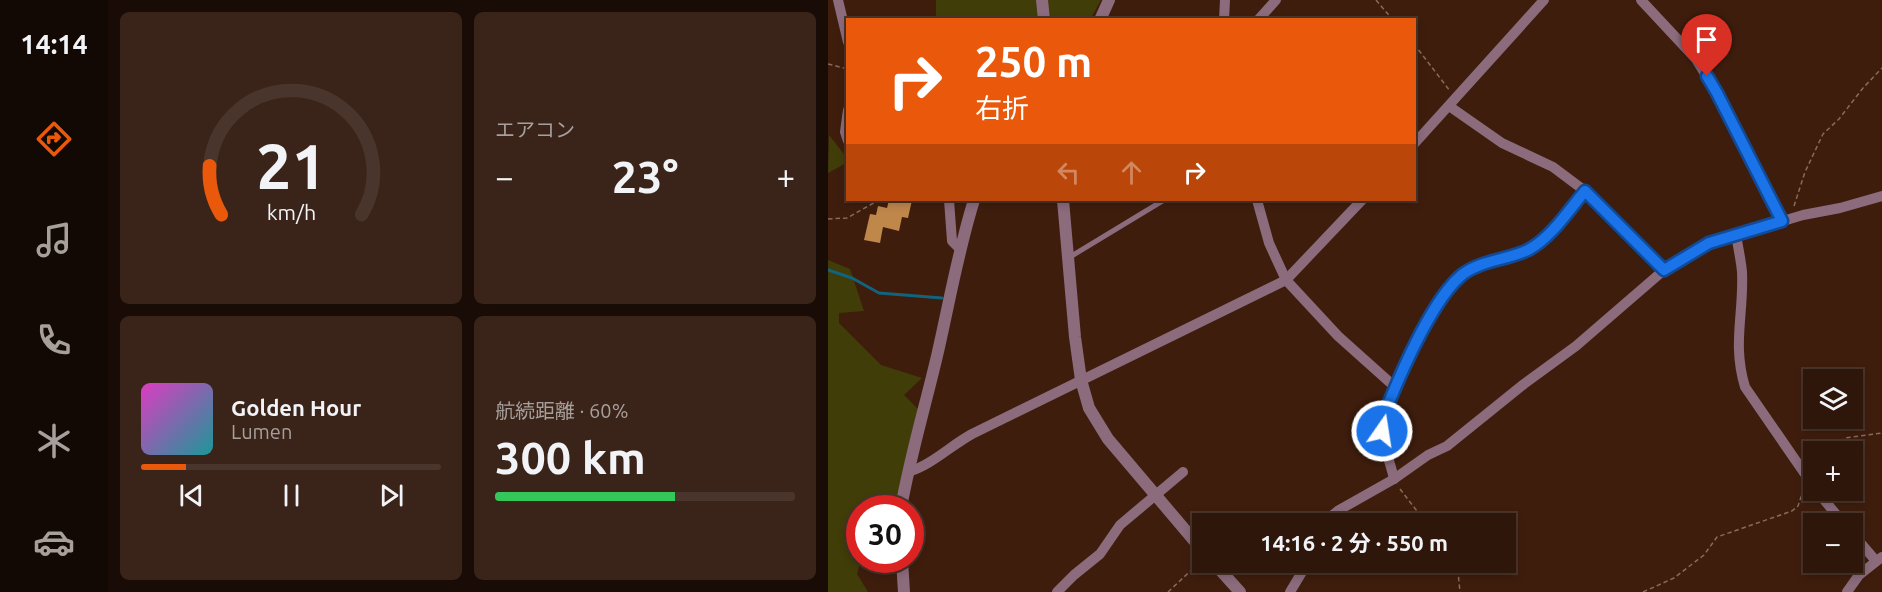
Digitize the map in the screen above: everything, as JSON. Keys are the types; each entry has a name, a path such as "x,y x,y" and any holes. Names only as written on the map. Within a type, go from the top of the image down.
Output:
{"street":[{"path":"838,0 846,34"},
{"path":"1042,0 1044,18"},
{"path":"1101,18 1109,0"},
{"path":"1224,18 1225,0"},
{"path":"1260,18 1276,0"},
{"path":"1416,142 1544,0"},
{"path":"1641,0 1696,59 1717,93 1782,221"},
{"path":"1453,102 1502,143 1553,167 1585,191 1664,270"},
{"path":"1394,479 1382,421 1395,387 1429,320 1448,290 1462,275 1475,267 1527,250 1537,244 1552,231 1585,191"},
{"path":"1335,513 1394,479 1428,455 1447,446 1524,384 1576,346 1664,270 1709,243 1782,221 1882,196"},
{"path":"949,201 952,241 960,249"},
{"path":"904,495 960,249 974,201"},
{"path":"1063,201 1081,380 1089,408 1108,439 1192,538"},
{"path":"1257,201 1269,243 1286,280 1338,336 1395,387"},
{"path":"908,472 923,468 953,444 1286,280 1361,201"},
{"path":"1736,235 1742,273 1737,345 1739,368 1745,387 1803,472"},
{"path":"1057,592 1100,554 1120,525 1183,472"},
{"path":"1825,501 1835,513"},
{"path":"1847,592 1859,575 1879,559 1863,544"},
{"path":"903,573 904,592"},
{"path":"1223,573 1239,592"},
{"path":"1290,592 1301,573"}],"lane":[{"path":"1068,258 1162,201"}],"path":[{"path":"1376,0 1391,18"},
{"path":"1416,47 1453,102"},
{"path":"828,64 846,68"},
{"path":"1782,221 1795,205 1805,172 1823,135 1882,68"},
{"path":"828,219 848,218 877,201"},
{"path":"1842,441 1845,438 1882,433"},
{"path":"1394,479 1418,513"},
{"path":"1643,592 1674,578 1704,555 1717,537 1792,511 1803,498"},
{"path":"1168,592 1192,570"},
{"path":"1458,573 1460,592"}],"shaded area":[{"path":"936,0 1037,0 1041,18 936,18"},
{"path":"1046,0 1101,0 1091,18 1048,18"},
{"path":"829,135 846,157 846,163 828,173"},
{"path":"828,260 850,269 864,311 839,313 839,323 881,365 922,378 904,395 919,410 898,495 846,495 846,573 857,573 868,592 828,592"}],"building":[{"path":"889,201 912,201 908,218 902,217 899,231 883,227 880,243 864,240 870,214 876,215 878,206 887,208"}],"waterway":[{"path":"828,270 852,278 879,293 942,298"}],"route":[{"path":"1382,431 1382,421 1395,387 1429,320 1448,290 1462,275 1475,267 1527,250 1537,244 1552,231 1585,191 1664,270 1709,243 1782,221 1707,76"}]}
